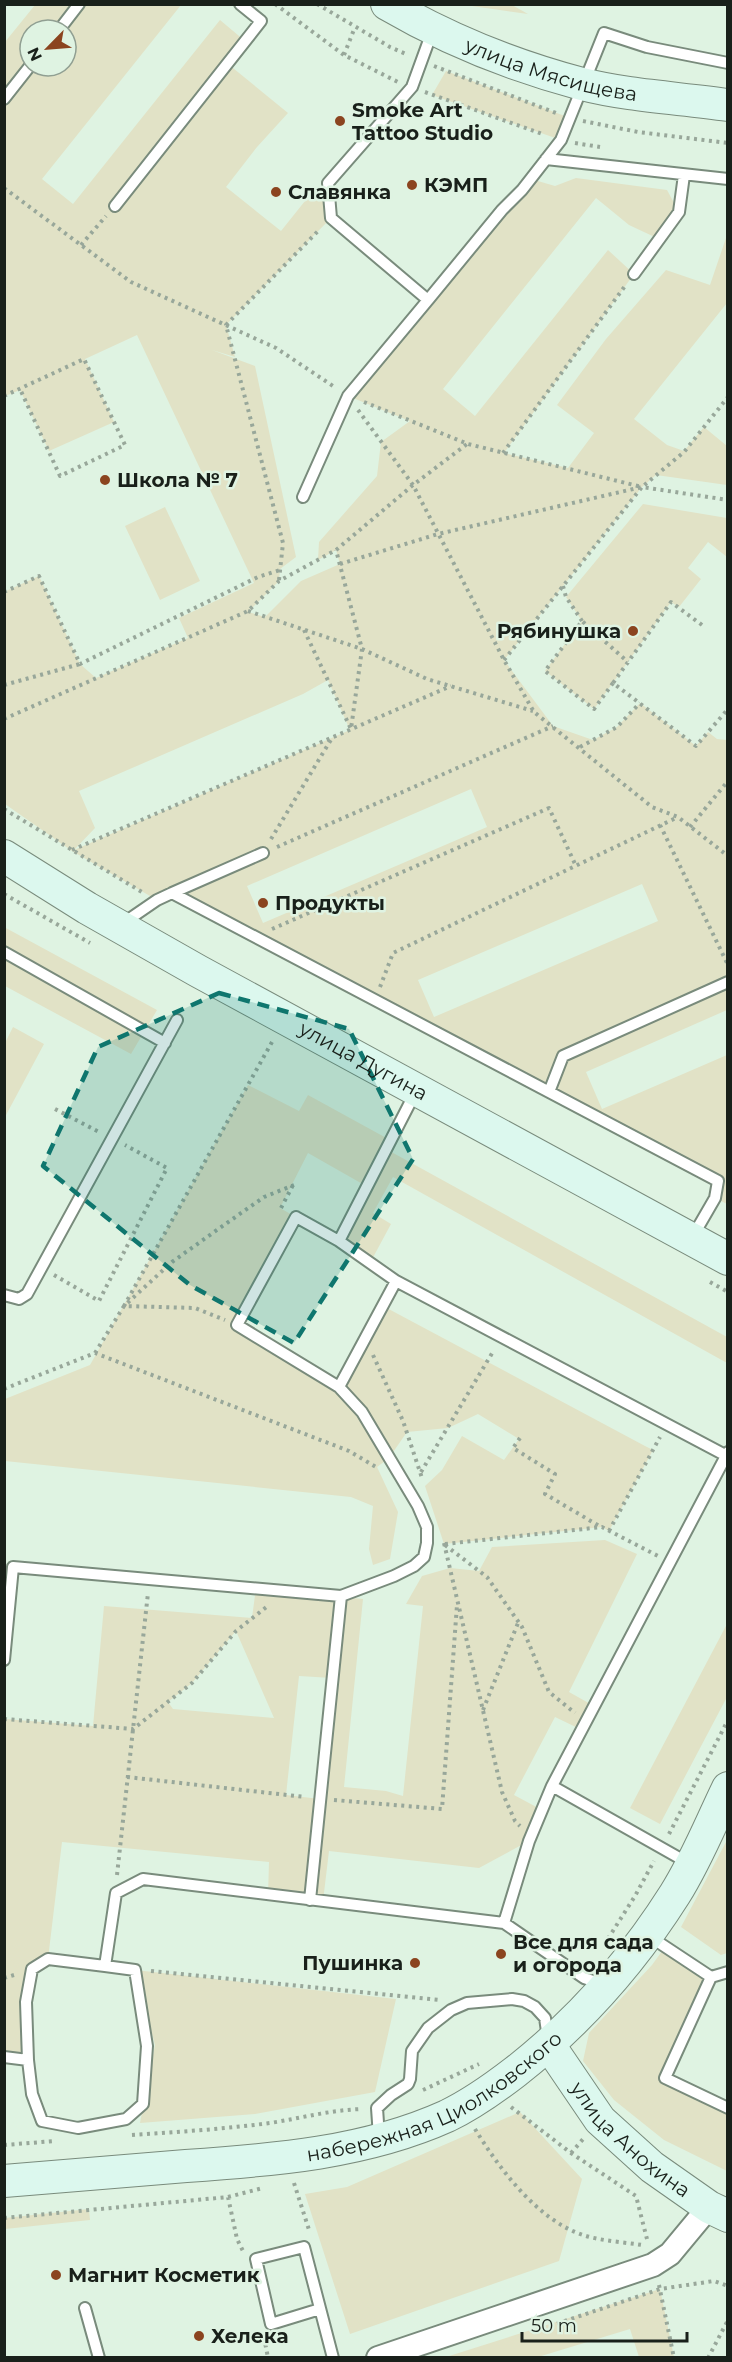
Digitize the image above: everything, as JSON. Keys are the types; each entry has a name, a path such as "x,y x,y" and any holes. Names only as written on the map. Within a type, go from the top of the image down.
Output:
{"main road":[{"name":"улица Мясищева","path":"387,4 472,46 584,84 728,105"},
{"name":"улица Дугина","path":"4,856 198,971 728,1258"},
{"name":"набережная Циолковского","path":"4,2181 267,2160 324,2152 379,2140 447,2116 479,2100 549,2045 608,1986 675,1894 728,1788"},
{"name":"улица Анохина","path":"549,2045 600,2120 652,2167 718,2211"}],"street":[{"path":"378,2358 653,2265 670,2254 718,2211"}],"lane":[{"path":"68,18 79,4"},
{"path":"115,206 261,21 240,4"},
{"path":"428,300 331,218 328,183 412,87 434,29"},
{"path":"303,497 348,396 561,140 604,33 647,47 728,63"},
{"path":"4,99 21,78"},
{"path":"546,159 728,179"},
{"path":"634,273 679,212 684,175"},
{"path":"119,926 157,900 263,853"},
{"path":"172,893 718,1181 715,1198 691,1239"},
{"path":"4,952 165,1043"},
{"path":"549,1092 563,1056 728,982"},
{"path":"4,1294 19,1299 27,1294 177,1020"},
{"path":"339,1241 417,1089"},
{"path":"4,1660 9,1565 341,1596 394,1576 424,1557 428,1543 427,1527 418,1506 362,1412 339,1387 237,1325 296,1217 339,1241 396,1281 726,1453 552,1786 531,1836 504,1923"},
{"path":"339,1387 396,1281"},
{"path":"310,1900 341,1596"},
{"path":"552,1786 691,1865"},
{"path":"105,1966 116,1893 143,1879 504,1923 584,1978 608,1986"},
{"path":"647,1935 711,1977"},
{"path":"48,1959 105,1966 135,1970 147,2046 143,2104 126,2119 78,2128 42,2121 32,2094 28,2060 26,2002 32,1969 48,1959"},
{"path":"728,1972 711,1977 666,2078 728,2108"},
{"path":"379,2140 377,2108 408,2084 412,2051 428,2028 451,2010 467,2003 512,1999 524,2001 535,2007 545,2018 549,2045"},
{"path":"4,2057 28,2060"},
{"path":"320,2309 271,2324 256,2259 304,2247 333,2358"},
{"path":"86,2308 99,2358"}],"path":[{"path":"274,4 344,55 396,82 561,140 605,147"},
{"path":"344,55 355,27"},
{"path":"4,188 131,282 276,348 348,396 468,444 642,487 728,500"},
{"path":"81,245 115,206"},
{"path":"226,325 331,218"},
{"path":"503,453 634,273"},
{"path":"226,325 283,543 279,581"},
{"path":"4,396 84,358 125,445 60,476 20,389"},
{"path":"348,396 413,485 504,660 534,712"},
{"path":"504,660 642,487 684,452 728,397"},
{"path":"4,719 248,611 279,581 336,550 413,485 468,444"},
{"path":"340,564 438,534 642,487"},
{"path":"336,550 362,649 351,729"},
{"path":"4,685 80,664 261,576 280,569"},
{"path":"4,592 39,576 80,664"},
{"path":"563,586 566,597 582,621 628,662"},
{"path":"582,621 545,671 594,710 671,602 702,625"},
{"path":"248,611 362,649 427,679 534,712 652,807 678,817 728,856"},
{"path":"304,630 351,729"},
{"path":"613,683 696,746 728,708"},
{"path":"72,851 451,686"},
{"path":"580,747 617,727 640,703"},
{"path":"263,853 553,726"},
{"path":"263,853 332,738"},
{"path":"690,827 728,781"},
{"path":"255,937 549,807 576,866"},
{"path":"375,1000 393,953 678,817"},
{"path":"660,825 728,965"},
{"path":"4,1389 95,1353 124,1306 272,1042"},
{"path":"42,1268 99,1301 167,1168 55,1109"},
{"path":"124,1306 172,1263 224,1225 264,1197 294,1185"},
{"path":"124,1306 195,1308 237,1325"},
{"path":"420,1473 502,1337"},
{"path":"365,1338 404,1421 425,1486"},
{"path":"95,1353 349,1451 404,1483"},
{"path":"609,1531 667,1424"},
{"path":"520,1438 513,1448 555,1474 544,1494 669,1562"},
{"path":"424,1557 444,1544 602,1527"},
{"path":"441,1535 502,1792 515,1821 531,1836"},
{"path":"444,1544 488,1577 519,1622 549,1692 586,1722"},
{"path":"116,1893 150,1579"},
{"path":"127,1777 321,1799 442,1809 457,1600"},
{"path":"4,1719 133,1729 192,1683 236,1630 274,1602"},
{"path":"483,1710 519,1622"},
{"path":"135,1970 467,2003"},
{"path":"472,2123 491,2155 537,2208 583,2235 649,2246 636,2196 570,2153 510,2106 497,2085"},
{"path":"570,2153 600,2120"},
{"path":"4,2218 228,2197 237,2239"},
{"path":"653,2265 674,2358"},
{"path":"660,2289 714,2281 728,2286"},
{"path":"708,2358 728,2320"}],"highlighted area":[{"path":"219,993 349,1029 413,1159 294,1343 190,1285 43,1166 98,1047"}],"green space":[{"path":"35,5 181,5 42,179 73,204 220,20 245,41 228,64 288,113 257,147 226,187 281,231 313,191 328,183 331,218 226,325 235,357 212,350 255,366 296,557 280,569 279,581 248,612 265,617 301,581 340,564 336,550 318,560 319,542 377,476 381,442 410,421 348,396 531,179 555,186 576,178 667,190 679,212 659,239 629,225 596,198 443,389 475,416 608,250 634,274 504,453 568,468 594,433 557,405 606,339 666,270 710,285 727,235 727,303 634,419 667,445 684,451 704,427 727,446 727,485 656,475 642,487 504,660 553,726 593,740 617,727 640,703 696,746 708,732 717,739 727,740 727,1010 586,1072 602,1109 727,1055 727,1204 715,1198 718,1181 172,893 157,900 72,851 5,804 4,592 39,576 80,664 96,678 188,638 179,618 254,583 137,335 85,359 114,422 49,451 20,390 5,396 5,42 18,26 18,78 78,78 78,18 24,18","holes":["328,680 350,730 74,850 95,828 79,791 303,694","471,789 487,827 263,923 247,886","642,884 658,921 434,1017 418,980"]},
{"path":"465,5 512,5 528,14"},
{"path":"446,71 570,118 561,140 432,95"},
{"path":"643,504 727,518 727,557 708,542 688,568 701,579 679,607 671,602 594,709 545,671 582,621 566,597"},
{"path":"165,507 200,581 160,600 125,526"},
{"path":"4,927 157,1010 131,1054 5,986"},
{"path":"13,1027 44,1044 5,1117 5,1043"},
{"path":"248,1085 299,1111 308,1095 390,1140 386,1149 727,1337 727,1363 393,1177 373,1213 391,1224 370,1263 339,1241 366,1186 308,1153 280,1208 296,1217 237,1325 338,1387 383,1306 653,1450 609,1531 602,1527 444,1544 425,1486 442,1470 462,1436 504,1460 519,1439 478,1414 448,1428 407,1432 389,1458 377,1467 398,1512 390,1559 373,1565 369,1549 373,1506 351,1497 5,1461 5,1399 90,1365"},
{"path":"605,1540 637,1554 569,1692 594,1706 582,1730 555,1717 514,1795 542,1810 529,1841 479,1868 329,1851 323,1901 268,1895 269,1862 62,1842 48,1959 32,1969 28,2060 5,2057 5,1719 93,1726 104,1606 252,1618 256,1588 363,1599 344,1787 386,1791 403,1796 423,1606 406,1604 422,1576 450,1568 479,1571 492,1547","holes":["236,1631 274,1718 173,1709 168,1702 192,1683","299,1676 332,1678 320,1799 286,1795"]},
{"path":"727,1624 727,1697 660,1824 630,1808"},
{"path":"727,1840 727,1953 721,1955 681,1927"},
{"path":"665,1947 711,1977 666,2078 727,2108 727,2171 664,2140 614,2100 583,2061 589,2033 652,1965"},
{"path":"135,1970 396,1999 375,2092 255,2114 140,2123 155,2045"},
{"path":"520,2112 582,2179 559,2261 350,2334 305,2194 347,2187"},
{"path":"89,2209 90,2220 5,2229 5,2218"},
{"path":"660,2289 674,2357 639,2357 630,2329 538,2357 446,2357"}],"place":[{"name":"Smoke Art Tattoo Studio","path":"340,121"},
{"name":"КЭМП","path":"412,185"},
{"name":"Славянка","path":"276,192"},
{"name":"Школа № 7","path":"105,480"},
{"name":"Рябинушка","path":"633,631"},
{"name":"Продукты","path":"263,903"},
{"name":"Все для сада и огорода","path":"501,1954"},
{"name":"Пушинка","path":"415,1963"},
{"name":"Магнит Косметик","path":"56,2275"},
{"name":"Хелека","path":"199,2336"}]}
